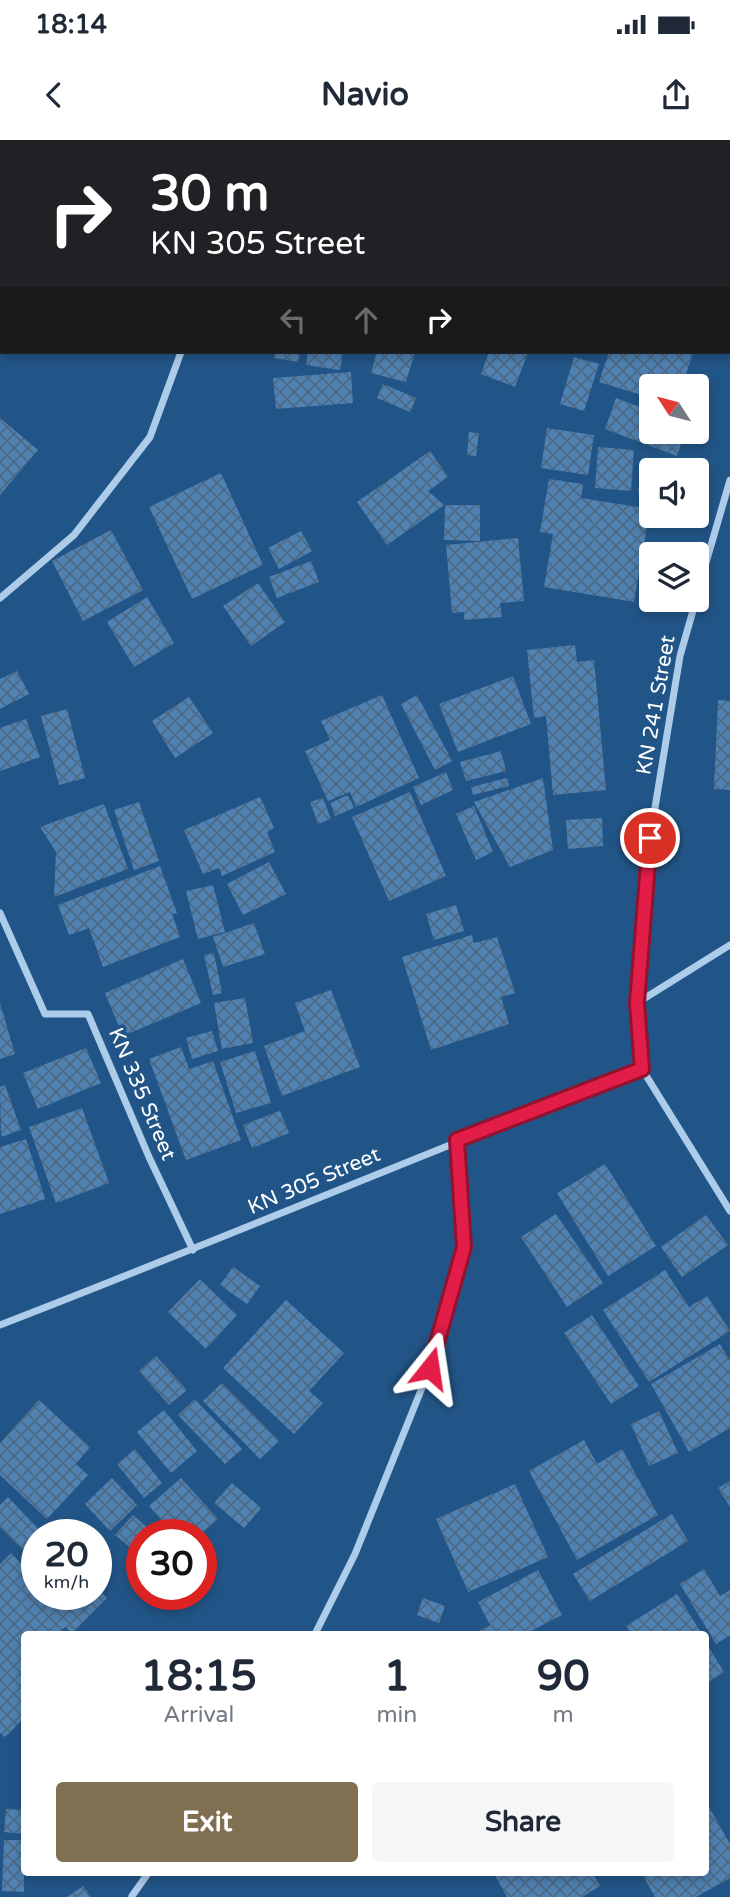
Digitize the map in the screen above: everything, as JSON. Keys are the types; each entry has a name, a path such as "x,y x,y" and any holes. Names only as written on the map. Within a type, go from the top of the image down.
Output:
{"street":[{"path":"0,598 74,535 150,437 180,354"},
{"name":"KN 241 Street","path":"709,554 730,480"},
{"name":"KN 241 Street","path":"692,612 680,656 650,838 637,1003 642,1069 730,1211"},
{"name":"KN 335 Street","path":"0,913 45,1014 88,1014 149,1157 193,1251"},
{"path":"637,1003 730,945"},
{"name":"KN 305 Street","path":"0,1325 193,1251 457,1140 642,1069"},
{"path":"316,1631 355,1554 430,1368 464,1247 457,1140"},
{"path":"132,1896 146,1876"}],"building":[{"path":"275,354 300,354 298,362 274,358"},
{"path":"308,354 343,354 340,370 306,365"},
{"path":"376,354 414,354 406,382 371,373"},
{"path":"488,354 527,354 515,387 481,374"},
{"path":"608,354 692,354 686,374 639,374 639,394 599,382"},
{"path":"574,357 599,364 584,411 560,404"},
{"path":"351,372 353,403 276,409 273,378"},
{"path":"383,384 416,398 410,412 377,398"},
{"path":"616,398 639,407 639,442 605,429"},
{"path":"0,418 38,450 0,495"},
{"path":"547,428 594,435 588,475 541,468"},
{"path":"469,432 479,433 476,456 467,455"},
{"path":"645,444 681,444 677,456"},
{"path":"598,447 634,450 631,491 595,488"},
{"path":"430,451 448,477 428,491 444,505 387,545 357,502"},
{"path":"221,473 263,565 192,599 149,507"},
{"path":"549,479 583,484 581,498 639,507 639,528 647,528 644,542 639,542 639,573 634,602 544,587 553,534 540,532"},
{"path":"445,505 480,505 480,541 444,540"},
{"path":"111,530 143,590 83,621 52,561"},
{"path":"301,531 312,551 279,569 268,548"},
{"path":"518,538 524,601 500,603 502,617 464,620 464,612 452,613 446,545"},
{"path":"311,561 319,582 277,598 269,577"},
{"path":"258,583 285,622 251,646 223,606"},
{"path":"147,597 174,643 134,667 107,622"},
{"path":"575,645 577,662 594,660 606,790 553,795 546,716 534,718 527,650"},
{"path":"17,671 29,694 0,709 0,679"},
{"path":"513,676 531,724 458,752 439,704"},
{"path":"382,695 419,778 356,807 350,792 328,801 305,751 330,740 321,721"},
{"path":"417,695 452,761 435,770 401,704"},
{"path":"189,697 213,733 175,758 152,721"},
{"path":"718,700 730,701 730,790 714,789"},
{"path":"67,709 85,778 59,785 41,716"},
{"path":"26,719 40,757 0,771 0,728"},
{"path":"501,751 506,771 466,781 460,762"},
{"path":"446,772 453,790 421,805 413,787"},
{"path":"507,778 509,786 473,795 471,787"},
{"path":"543,778 553,850 510,867 474,802"},
{"path":"410,792 446,876 389,901 352,817"},
{"path":"348,795 354,808 335,816 330,803"},
{"path":"260,797 274,828 267,832 275,852 222,876 219,868 203,874 184,830"},
{"path":"323,798 331,819 318,824 310,802"},
{"path":"139,802 159,861 134,870 114,810"},
{"path":"104,804 128,869 54,897 56,852 40,827"},
{"path":"474,806 493,852 476,860 456,814"},
{"path":"602,818 603,846 568,849 566,820"},
{"path":"269,862 286,894 243,915 227,884"},
{"path":"160,866 177,913 172,914 180,937 103,967 89,928 69,935 58,905"},
{"path":"213,885 225,932 198,939 186,891"},
{"path":"456,905 464,931 434,940 426,914"},
{"path":"254,923 265,954 223,967 213,937"},
{"path":"472,935 474,943 497,937 515,993 501,997 509,1024 431,1050 402,957"},
{"path":"214,953 222,993 213,995 204,955"},
{"path":"183,959 201,1003 123,1036 105,993"},
{"path":"331,990 360,1067 282,1096 264,1046 305,1031 295,1003"},
{"path":"245,998 253,1043 222,1049 214,1003"},
{"path":"0,1003 15,1054 0,1059"},
{"path":"212,1031 218,1051 192,1059 186,1038"},
{"path":"181,1047 189,1069 213,1061 241,1140 186,1160 149,1059"},
{"path":"86,1048 101,1083 38,1109 23,1073"},
{"path":"255,1051 271,1103 236,1113 220,1062"},
{"path":"5,1085 21,1130 1,1137 0,1087"},
{"path":"82,1108 109,1183 56,1203 29,1127"},
{"path":"280,1111 289,1133 252,1148 243,1125"},
{"path":"26,1139 45,1199 0,1214 0,1147"},
{"path":"605,1164 656,1246 608,1276 557,1193"},
{"path":"556,1214 603,1283 567,1307 521,1237"},
{"path":"706,1215 728,1245 682,1277 661,1247"},
{"path":"233,1267 260,1286 247,1304 220,1285"},
{"path":"665,1270 689,1307 707,1296 730,1331 649,1382 603,1310"},
{"path":"200,1279 237,1315 206,1349 168,1312"},
{"path":"286,1300 344,1353 309,1391 323,1403 294,1434 223,1368"},
{"path":"592,1315 639,1386 611,1404 564,1333"},
{"path":"720,1344 730,1361 730,1428 689,1452 651,1384"},
{"path":"156,1356 187,1390 169,1405 139,1371"},
{"path":"222,1383 279,1441 260,1459 203,1401"},
{"path":"195,1399 242,1449 225,1464 178,1415"},
{"path":"39,1400 90,1447 76,1464 88,1475 47,1519 0,1475 0,1443"},
{"path":"164,1410 197,1451 171,1473 137,1432"},
{"path":"659,1411 678,1453 649,1466 631,1424"},
{"path":"584,1440 597,1464 622,1449 658,1515 577,1560 529,1471"},
{"path":"135,1449 162,1483 144,1498 117,1464"},
{"path":"112,1478 137,1505 112,1529 112,1519 99,1519 85,1504"},
{"path":"181,1478 218,1519 160,1519 149,1506"},
{"path":"730,1481 730,1507 718,1488"},
{"path":"232,1483 261,1508 244,1528 214,1503"},
{"path":"515,1484 548,1557 468,1592 436,1519"},
{"path":"8,1497 29,1519 21,1519 21,1548 0,1527 0,1505"},
{"path":"672,1514 688,1541 590,1601 573,1574"},
{"path":"126,1523 126,1544 115,1535"},
{"path":"11,1553 21,1563 21,1610 95,1610 74,1631 65,1627 61,1631 21,1631 21,1721 5,1737 0,1733 0,1564"},
{"path":"704,1569 720,1596 730,1590 730,1635 716,1644 680,1584"},
{"path":"538,1570 562,1615 531,1631 479,1631 490,1625 478,1602"},
{"path":"677,1594 700,1631 630,1631 626,1626"},
{"path":"423,1598 445,1606 439,1623 417,1615"},
{"path":"709,1648 724,1672 709,1681"},
{"path":"709,1807 730,1844 730,1878 696,1897 655,1897 643,1876 709,1876"},
{"path":"6,1809 21,1810 21,1834 4,1832"},
{"path":"4,1840 21,1840 24,1892 2,1891"},
{"path":"495,1876 594,1876 600,1886 582,1897 507,1897"},
{"path":"83,1886 91,1897 67,1897"}],"route":[{"path":"430,1368 464,1247 457,1140 642,1069 637,1003 650,838"}]}
